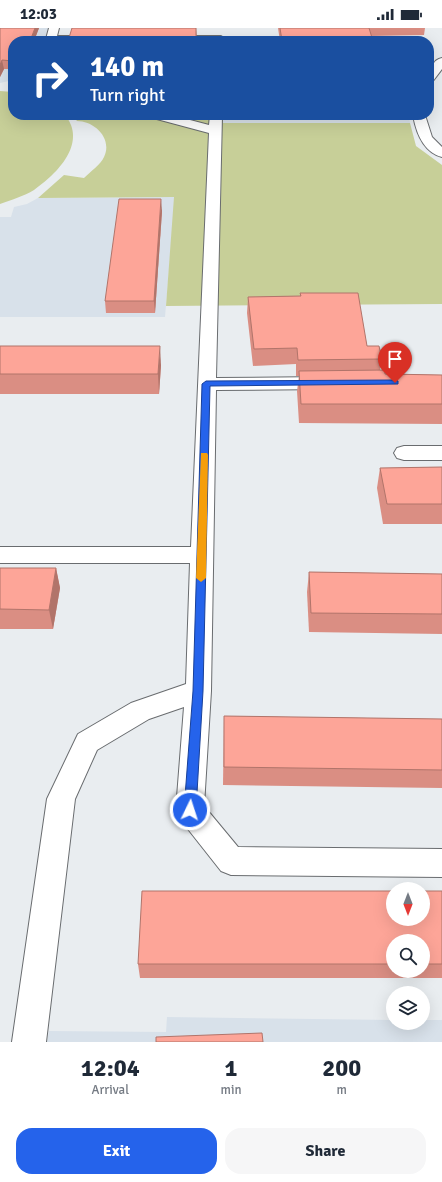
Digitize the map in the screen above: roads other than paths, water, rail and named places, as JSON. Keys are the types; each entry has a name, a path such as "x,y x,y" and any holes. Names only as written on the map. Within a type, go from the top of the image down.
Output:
{"street":[{"path":"434,72 442,61"},
{"path":"194,120 216,123 206,384 198,691 190,810 231,861 442,863"},
{"path":"420,120 422,133 428,143 442,154"},
{"path":"206,384 348,383"},
{"path":"404,453 442,453"},
{"path":"0,555 202,555"},
{"path":"29,1042 61,799 87,742 140,711 198,691"}]}
